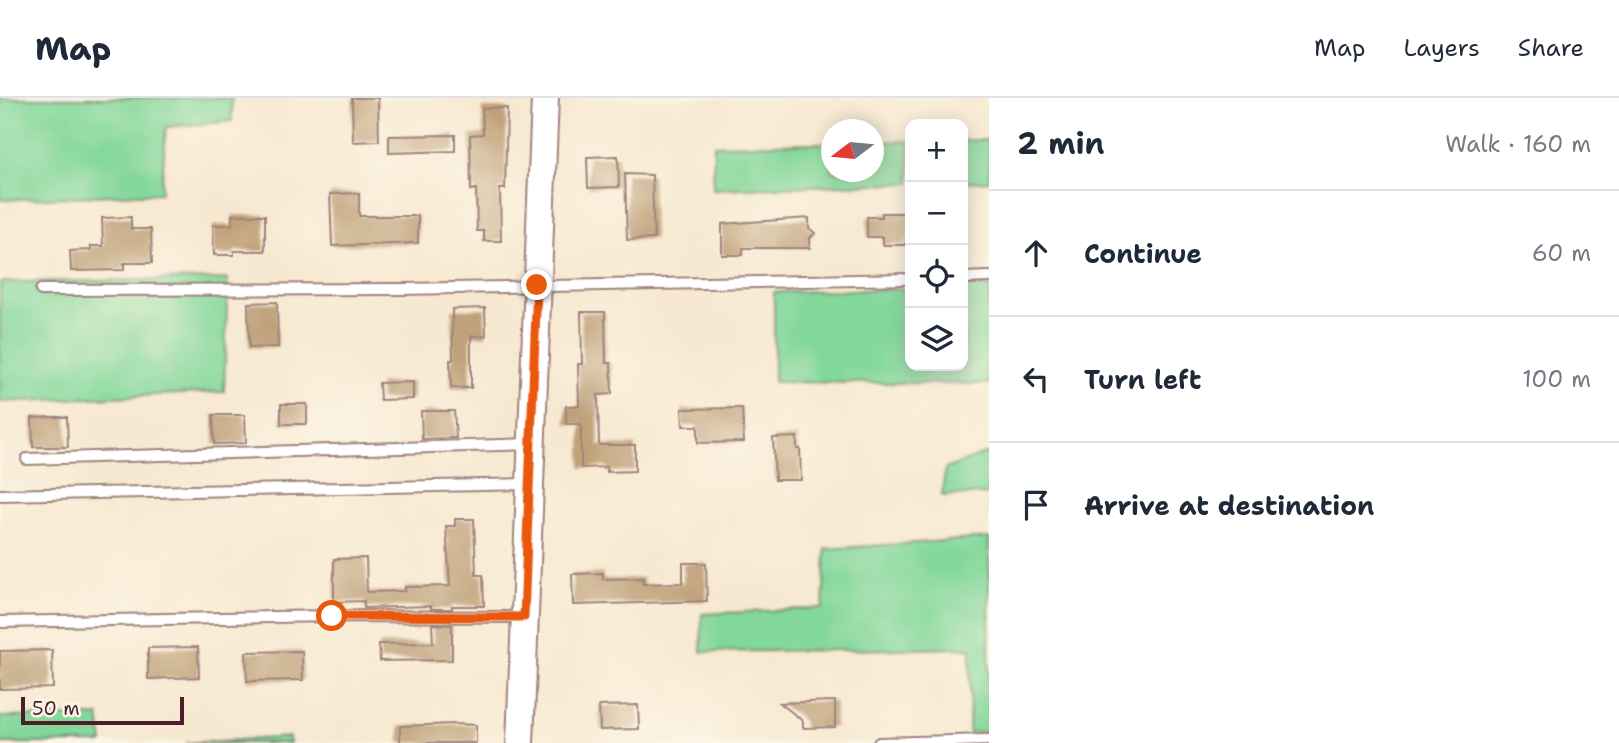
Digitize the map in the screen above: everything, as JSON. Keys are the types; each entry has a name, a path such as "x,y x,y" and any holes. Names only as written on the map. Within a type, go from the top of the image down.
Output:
{"street":[{"path":"520,743 545,98"}],"lane":[{"path":"968,278 989,278"},
{"path":"41,290 388,289 905,279"},
{"path":"27,459 531,444"},
{"path":"0,495 529,484"},
{"path":"0,622 332,616 524,617"},
{"path":"878,743 989,740"}],"green space":[{"path":"0,98 232,98 232,121 166,127 161,193 0,200"},
{"path":"968,140 989,140 989,181 968,182"},
{"path":"905,141 905,183 713,189 714,145 821,143 821,182 884,182 884,142"},
{"path":"228,279 224,392 0,402 0,282"},
{"path":"989,286 989,384 774,382 774,292 905,289 905,371 968,371 968,287"},
{"path":"989,452 989,494 942,496 945,469"},
{"path":"989,538 989,732 969,733 971,648 701,652 702,614 823,608 826,549"},
{"path":"99,716 103,743 0,743 0,717"},
{"path":"289,737 290,743 186,743"}],"building":[{"path":"352,98 378,98 379,141 353,142"},
{"path":"482,108 507,108 505,189 500,189 501,241 484,241 484,231 477,231 476,189 471,190 470,135 483,134"},
{"path":"455,135 455,151 389,153 389,136"},
{"path":"618,156 619,187 588,188 587,157"},
{"path":"625,174 652,175 654,239 627,240"},
{"path":"359,193 359,216 418,216 418,243 332,246 330,194"},
{"path":"882,213 905,213 905,245 883,245 883,237 867,237 867,217 882,217"},
{"path":"232,215 265,215 265,251 234,251 234,255 214,255 213,225 232,225"},
{"path":"131,217 131,229 151,229 152,263 124,263 124,270 71,271 70,251 91,250 91,246 103,246 102,218"},
{"path":"809,218 809,228 815,233 810,238 810,248 743,248 743,255 722,255 722,224"},
{"path":"277,302 278,347 249,348 248,303"},
{"path":"485,308 486,336 471,336 471,388 451,388 452,309"},
{"path":"581,312 605,312 606,363 611,363 612,394 598,395 599,445 635,445 635,471 607,472 607,467 581,468 581,424 566,424 566,406 579,406 578,364 582,364"},
{"path":"413,382 413,399 380,400 379,383"},
{"path":"281,404 307,404 307,424 281,424"},
{"path":"742,408 744,442 698,443 698,426 683,426 682,409"},
{"path":"421,411 454,411 456,438 422,439"},
{"path":"213,415 245,415 246,443 214,444"},
{"path":"67,417 68,447 33,447 32,418"},
{"path":"797,437 801,480 775,480 773,438"},
{"path":"455,519 474,519 476,575 483,575 484,606 452,606 452,609 431,609 431,606 364,608 364,601 334,602 334,559 366,558 367,592 405,591 405,587 450,586 446,526 455,526"},
{"path":"683,563 706,563 707,601 573,605 572,574 603,573 603,579 643,578 643,584 683,583"},
{"path":"432,624 452,625 452,660 380,661 379,644 433,643"},
{"path":"198,647 199,677 148,679 148,648"},
{"path":"52,650 53,688 0,689 0,651"},
{"path":"302,651 303,680 247,681 246,652"},
{"path":"835,701 835,727 803,728 803,721 780,703"},
{"path":"638,705 639,729 600,730 599,706"},
{"path":"476,725 476,743 400,743 400,726"}],"route":[{"path":"332,616 524,617 537,285"}]}
